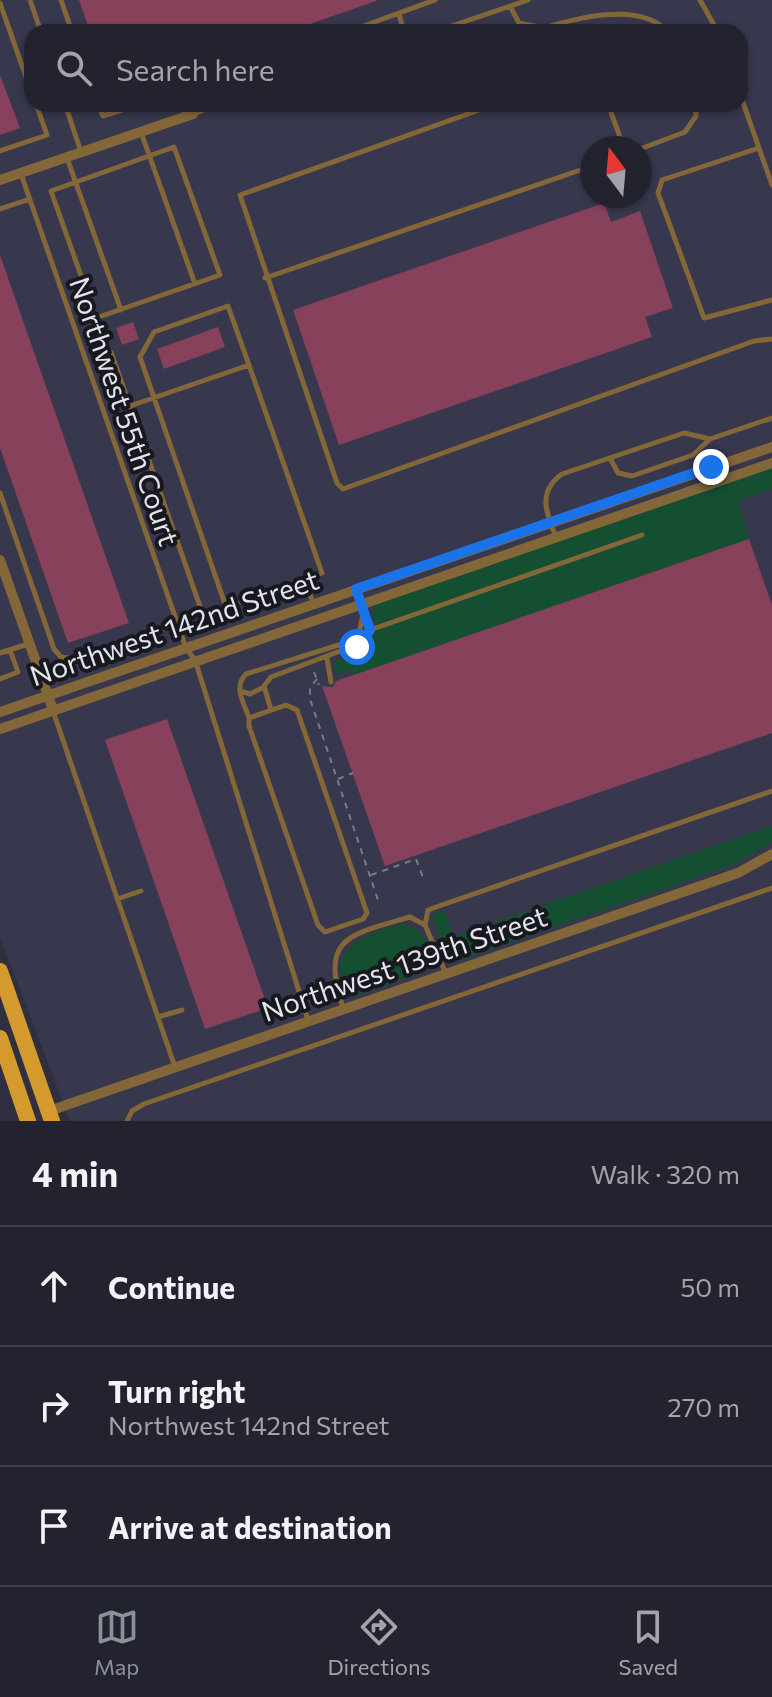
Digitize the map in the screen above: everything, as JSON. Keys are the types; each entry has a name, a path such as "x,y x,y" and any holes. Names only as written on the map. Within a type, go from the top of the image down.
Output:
{"main road":[{"path":"0,971 50,1116"},
{"path":"0,1038 28,1121"}],"street":[{"path":"0,180 141,132 185,112"},
{"name":"Northwest 142nd Street","path":"0,712 772,447"},
{"name":"Northwest 142nd Street","path":"0,729 195,660 363,607 772,463"},
{"path":"0,562 53,710"},
{"name":"Northwest 139th Street","path":"50,1116 175,1067 738,873 772,854"}],"lane":[{"path":"30,0 38,24"},
{"path":"61,0 69,24"},
{"path":"370,24 435,0"},
{"path":"457,24 528,0"},
{"path":"700,0 714,24"},
{"path":"0,3 24,71"},
{"path":"510,6 519,23 526,24"},
{"path":"554,24 605,6"},
{"path":"655,13 663,24"},
{"path":"399,14 402,24"},
{"path":"0,151 47,135 39,112"},
{"path":"68,112 81,152"},
{"path":"473,112 245,191 239,202 337,483 343,489 754,341 772,339"},
{"path":"611,112 620,136"},
{"path":"652,144 685,132 696,112"},
{"path":"746,112 772,185"},
{"path":"141,132 195,284"},
{"path":"174,147 220,275 96,318 51,191 75,182 174,147"},
{"path":"759,148 662,180 658,193 704,318 712,319 772,300"},
{"path":"66,157 121,310"},
{"path":"265,278 580,170"},
{"name":"Northwest 55th Court","path":"21,173 186,648 195,660 309,1021"},
{"path":"0,209 30,199"},
{"path":"111,352 203,615 305,580 322,573 228,306 154,332 141,351 154,398 226,607"},
{"path":"130,406 249,365"},
{"path":"610,458 618,473 632,476 693,455 710,439 772,418"},
{"path":"556,537 545,502 550,483 562,474 684,433 710,439"},
{"path":"0,493 54,649 61,657 74,659 178,624"},
{"path":"239,691 250,694 264,686 271,677 357,647 370,630 642,535"},
{"path":"305,580 314,603"},
{"path":"356,589 370,630"},
{"path":"249,718 286,705 296,707 366,908 363,919 325,932 318,925 239,691 239,684 246,674 353,638 359,633 363,607"},
{"path":"0,653 29,644"},
{"path":"0,679 18,672 10,650"},
{"path":"327,658 331,682"},
{"path":"264,686 271,710"},
{"path":"53,710 175,1067"},
{"path":"343,1009 333,973 336,951 360,935 772,791"},
{"path":"127,1121 140,1105 772,888"},
{"path":"117,899 141,891"},
{"path":"428,910 425,925 446,974"},
{"path":"410,917 425,925"},
{"path":"158,1017 182,1010"}],"path":[{"path":"314,672 319,685"},
{"path":"317,679 310,688 310,699 379,903"},
{"path":"337,779 353,773"},
{"path":"370,875 416,859 424,880"}],"shaded area":[{"path":"0,0 772,0 772,1121 70,1121 0,937"}],"green space":[{"path":"772,468 772,489 738,501 749,539 352,676 350,670 337,674 334,669 336,660 358,652 373,638 373,612 377,604"},
{"path":"772,826 772,842 733,865 457,961 446,954 432,917 438,912 445,912 454,936"},
{"path":"402,924 415,928 428,943 429,963 417,975 357,995 349,993 339,971 346,951 371,933"}],"building":[{"path":"79,0 376,0 310,24 87,24"},
{"path":"0,75 20,128 0,135"},
{"path":"589,208 606,208 611,222 640,211 673,308 645,317 652,337 339,445 293,310"},
{"path":"0,255 129,623 68,643 0,448"},
{"path":"133,322 139,339 122,345 116,328"},
{"path":"218,327 225,347 164,369 157,349"},
{"path":"749,539 772,605 772,733 385,866 322,686 333,687 336,681"},
{"path":"167,719 268,1008 205,1029 105,740"}],"route":[{"path":"357,647 364,642 370,630 368,615 356,589 711,467"}]}
